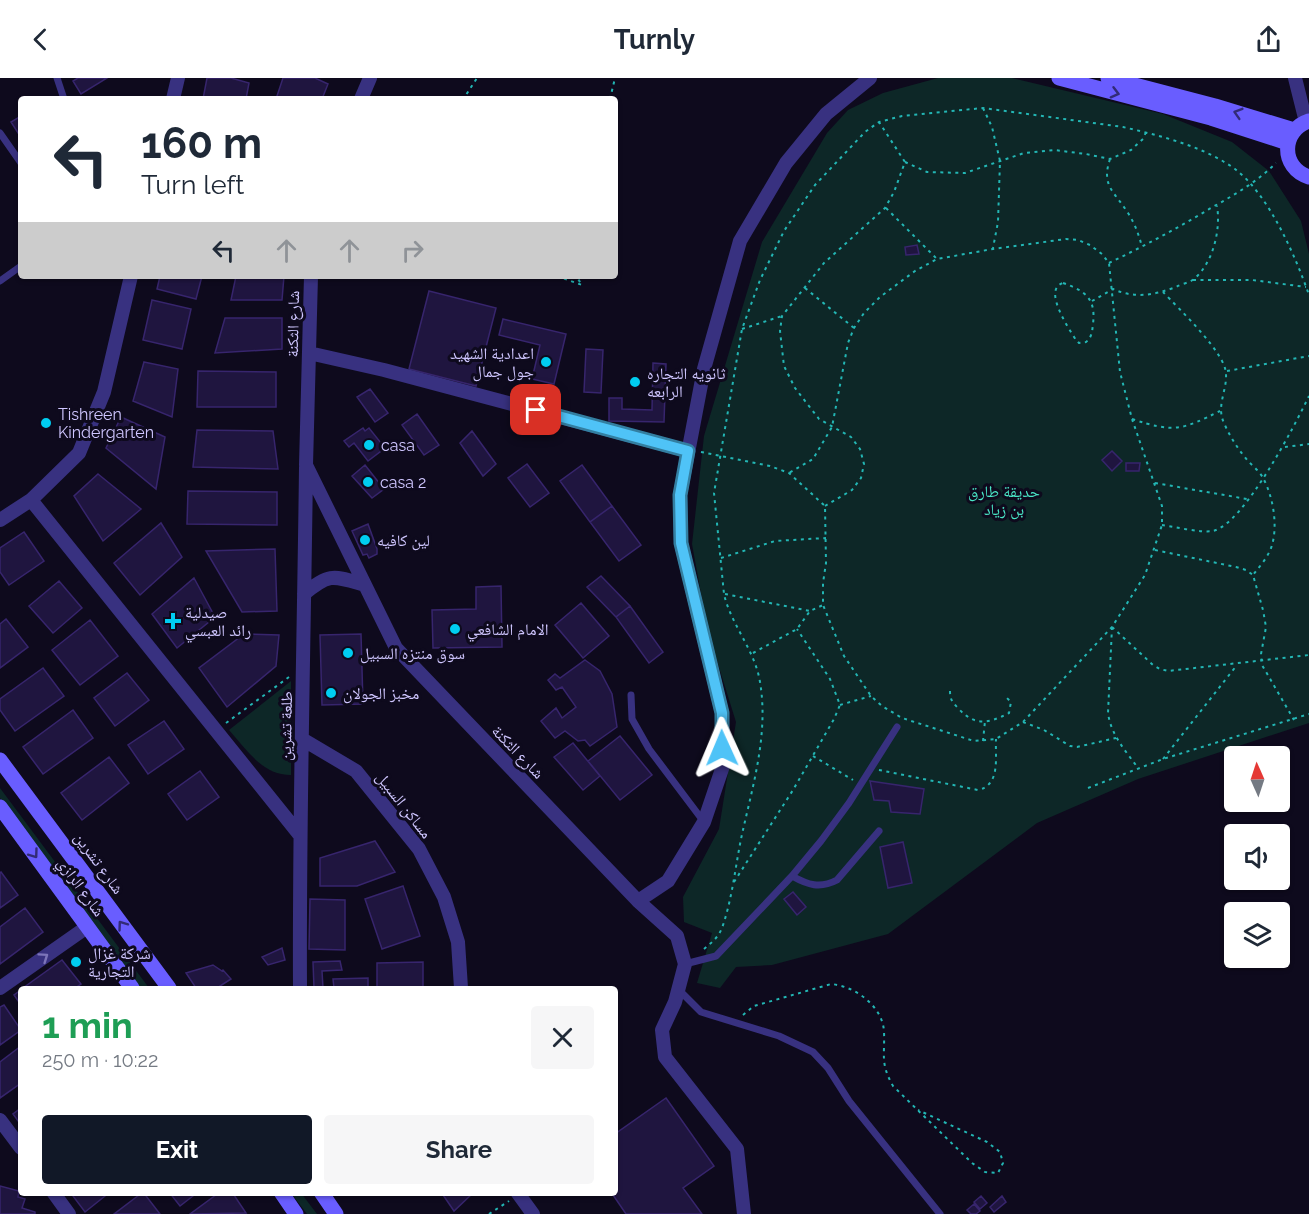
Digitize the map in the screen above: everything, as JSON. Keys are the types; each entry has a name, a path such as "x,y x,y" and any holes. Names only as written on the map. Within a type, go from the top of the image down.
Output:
{"main road":[{"path":"1059,78 1211,118 1297,134"},
{"path":"1108,78 1215,106 1297,134"},
{"path":"1297,134 1290,162 1307,179"},
{"name":"شارع تشرين","path":"0,760 168,986"},
{"name":"شارع الرازي","path":"0,807 131,986"},
{"path":"284,1196 296,1214"},
{"path":"324,1196 336,1214"}],"street":[{"path":"174,96 177,78"},
{"path":"362,96 370,78"},
{"path":"638,900 668,881 704,822 723,766 722,713 681,543 680,495 704,369 740,241 786,163 826,114 870,78"},
{"path":"1295,78 1297,134"},
{"path":"0,520 31,500 79,453 104,392 130,279"},
{"name":"شارع الثكنة","path":"311,279 306,465 396,648 638,900 678,936 686,964"},
{"path":"309,353 384,370 688,451"},
{"name":"طلعة تشرين","path":"300,986 299,834 306,465"},
{"path":"31,500 299,834"},
{"path":"304,594 320,581 331,578 365,585"},
{"name":"مساكن السبيل","path":"302,740 356,771 419,849 444,897 458,942 461,986"},
{"path":"0,988 87,927"},
{"path":"686,964 675,1002 662,1030 665,1057 737,1149 744,1214"},
{"path":"0,1120 18,1144"},
{"path":"56,1196 69,1214"},
{"path":"520,1196 533,1214"}],"lane":[{"path":"57,78 63,96"},
{"path":"0,133 18,159"},
{"path":"0,281 18,268"},
{"path":"632,695 632,719 649,749 704,822"},
{"path":"686,964 716,956 792,876 821,841 897,727"},
{"path":"792,876 809,885 831,884 879,831"},
{"path":"679,990 701,1012 779,1035 813,1052 828,1068 849,1101 940,1214"}],"path":[{"path":"465,96 477,78"},
{"path":"611,96 615,78"},
{"path":"983,108 992,127 1000,161 998,222 993,249"},
{"path":"704,949 721,929 732,885 753,787 762,730 763,704 760,679 752,654 727,609 724,594 714,493 720,455 742,329 760,279 784,231 815,185 835,162 865,132 879,122 902,116 983,108 1146,132 1220,159 1251,184 1281,230 1309,295"},
{"path":"879,122 905,162 927,172 965,173 1023,153 1054,150 1086,153 1110,159 1131,150 1143,139 1146,132"},
{"path":"1109,263 1142,247 1251,184 1297,134"},
{"path":"1110,159 1106,172 1108,186 1137,228 1142,247"},
{"path":"825,506 852,490 861,478 864,464 860,449 851,437 819,419 795,388 784,366 780,331 782,316 824,263 885,208 894,192 905,162"},
{"path":"1193,280 1213,248 1218,224 1217,205"},
{"path":"885,208 937,259"},
{"path":"688,451 720,455 770,466 789,473 825,506 823,605 844,656 871,696 902,717 974,741 996,739 1023,722 1112,627 1145,575 1162,525 1162,506 1144,458 1120,372 1109,263 1090,245 1078,240 1066,239 937,259 915,271 880,297 864,313 854,328 848,343 832,427 813,459 789,473"},
{"path":"565,279 582,285 578,279"},
{"path":"1092,301 1113,289 1132,296 1145,296 1163,292 1193,280 1252,280 1306,287"},
{"path":"1063,283 1086,294 1092,301 1094,316 1091,337 1086,342 1079,343 1055,299 1054,288 1063,283"},
{"path":"805,288 854,328"},
{"path":"1163,292 1215,349 1227,371 1220,411 1222,420 1237,447 1263,477 1272,505 1275,523 1273,544 1253,575"},
{"path":"742,329 782,316"},
{"path":"1227,371 1309,356"},
{"path":"1162,525 1213,531 1226,525 1247,500 1283,447 1309,396"},
{"path":"1132,418 1171,429 1190,426 1220,411"},
{"path":"1283,447 1309,444"},
{"path":"1155,483 1247,500"},
{"path":"722,558 775,541 826,538"},
{"path":"1155,550 1236,567 1253,575 1266,627 1261,660 1294,720"},
{"path":"724,594 810,610 823,605"},
{"path":"752,654 797,629 810,610"},
{"path":"1112,627 1160,669 1179,671 1309,655"},
{"path":"1112,627 1108,713 1110,724 1116,738 1138,768"},
{"path":"732,885 813,756 840,705 830,679 797,629"},
{"path":"1163,759 1238,664"},
{"path":"216,731 303,666"},
{"path":"950,691 951,700 966,717 975,721 985,721 1009,713 1012,706 1006,697"},
{"path":"840,705 871,696"},
{"path":"1088,788 1163,759 1309,714"},
{"path":"982,741 985,721"},
{"path":"1023,722 1044,730 1070,746 1077,747 1116,738"},
{"path":"871,768 982,789 990,785 995,775 996,739"},
{"path":"813,756 860,785"},
{"path":"733,1022 754,1006 831,984 844,985 863,996 878,1013 884,1029 884,1070 893,1086 972,1163 985,1172 998,1173 1003,1163 1000,1152 987,1142 918,1110"},
{"path":"489,1214 515,1196"}],"green space":[{"name":"حديقة طارق بن زياد","path":"938,78 1012,78 1163,114 1232,142 1269,171 1301,221 1309,254 1309,723 1239,746 1224,746 1224,751 1138,779 1037,823 888,934 772,965 736,967 720,988 697,983 712,933 684,922 683,897 719,829 736,722 708,632 692,544 704,436 762,242 827,133 848,110 883,93"},
{"path":"291,681 291,775 281,774 263,766 229,730"},
{"path":"0,788 148,986 140,986 0,798"},
{"path":"293,1196 303,1196 317,1214 307,1214"}],"building":[{"path":"78,78 107,78 81,94 73,81"},
{"path":"207,78 231,78 249,83 247,96 204,96"},
{"path":"283,78 315,78 328,84 323,96 277,96"},
{"path":"18,118 18,133 11,122"},
{"path":"917,245 919,254 906,255 905,247"},
{"path":"159,279 201,279 196,299 157,289"},
{"path":"235,279 284,279 282,300 231,300"},
{"path":"429,291 496,308 476,386 409,369"},
{"path":"152,300 191,309 182,349 143,340"},
{"path":"225,318 282,318 282,349 215,353"},
{"path":"503,319 566,334 554,384 532,379 540,345 499,335"},
{"path":"586,349 603,350 601,393 584,392"},
{"path":"144,362 178,369 172,417 133,401"},
{"path":"653,363 666,364 664,422 609,421 609,398 622,398 622,409 652,410"},
{"path":"198,371 276,372 276,407 197,407"},
{"path":"370,389 388,413 375,422 357,397"},
{"path":"417,414 439,445 424,455 402,425"},
{"path":"121,417 165,437 156,489 106,448"},
{"name":"casa","path":"363,428 365,431 369,428 385,448 368,461 354,443 349,447 344,441"},
{"path":"197,430 273,431 278,469 193,467"},
{"path":"472,431 496,464 483,476 460,443"},
{"path":"1112,451 1122,461 1112,471 1102,460"},
{"path":"1126,463 1140,463 1139,471 1126,471"},
{"path":"527,464 549,493 530,507 508,478"},
{"name":"casa 2","path":"365,465 384,489 372,498 352,476"},
{"path":"582,465 612,506 590,522 560,481"},
{"path":"98,474 141,509 103,541 74,496"},
{"path":"188,491 277,492 277,525 187,524"},
{"path":"612,506 641,545 619,561 590,522"},
{"path":"161,523 182,557 140,595 114,563"},
{"name":"لين كافيه","path":"368,524 377,549 377,554 369,558 367,554 363,555 352,531"},
{"path":"24,532 44,561 9,585 0,572 0,548"},
{"path":"275,549 277,611 242,612 206,551"},
{"path":"601,576 630,606 616,617 587,587"},
{"path":"194,578 215,617 177,648 152,614"},
{"path":"59,581 82,608 53,633 29,606"},
{"path":"501,586 502,647 433,648 432,610 476,609 476,587"},
{"path":"581,603 609,636 583,658 555,625"},
{"path":"630,606 663,652 649,663 616,617"},
{"path":"6,619 28,647 0,668 0,624"},
{"path":"90,620 118,656 80,685 52,650"},
{"path":"244,634 279,635 276,666 227,707 199,668"},
{"path":"361,634 363,704 322,705 320,635"},
{"path":"585,660 600,671 612,694 617,727 590,746 585,740 578,741 565,731 555,738 541,721 556,708 562,718 576,707 562,687 556,690 548,680 555,674 560,678"},
{"path":"43,668 64,696 15,731 0,710 0,699"},
{"path":"127,673 149,700 115,726 94,698"},
{"path":"73,710 93,738 43,774 23,747"},
{"path":"164,721 184,749 148,774 128,745"},
{"path":"620,736 652,775 620,800 588,761"},
{"path":"573,743 600,776 583,790 554,757"},
{"path":"109,757 129,783 82,820 61,793"},
{"path":"200,771 219,797 187,820 168,794"},
{"path":"870,781 924,789 920,814 891,812 889,801 874,800"},
{"path":"375,841 395,872 357,886 320,886 320,858"},
{"path":"903,842 912,883 888,888 880,847"},
{"path":"0,873 18,895 0,908"},
{"path":"403,886 420,936 382,949 365,899"},
{"path":"793,892 806,907 797,915 784,899"},
{"path":"310,899 345,900 345,950 309,949"},
{"path":"25,908 43,932 0,964 0,927"},
{"path":"282,948 285,960 268,965 262,957"},
{"path":"62,960 81,984 78,986 26,986"},
{"path":"340,961 342,970 322,971 323,986 314,986 313,962"},
{"path":"423,962 423,986 377,986 377,963"},
{"path":"213,965 223,970 231,979 220,986 195,986 186,973"},
{"path":"368,978 368,986 334,986 333,979"},
{"path":"4,1005 18,1026 18,1032 0,1045 0,1007"},
{"path":"18,1048 18,1085 0,1098 0,1062"},
{"path":"666,1098 714,1166 683,1188 702,1214 626,1214 614,1196 618,1196 618,1132"},
{"path":"18,1110 18,1121 13,1114"},
{"path":"0,1186 18,1191 18,1197 25,1199 22,1208 35,1212 35,1214 0,1214"},
{"path":"73,1196 105,1196 85,1212"},
{"path":"138,1196 146,1196 160,1214 114,1214"},
{"path":"172,1196 193,1196 180,1206"},
{"path":"215,1196 235,1196 246,1213 190,1214"},
{"path":"444,1196 470,1196 454,1211"},
{"path":"981,1196 987,1203 980,1209 974,1202"},
{"path":"1002,1196 1006,1202 994,1212 990,1207"},
{"path":"974,1204 980,1211 971,1214 967,1210"}],"place":[{"name":"اعدادية الشهيد جول جمال","path":"546,362"},
{"name":"ثانويه التجاره الرابعه","path":"635,382"},
{"name":"Tishreen Kindergarten","path":"46,423"},
{"name":"casa","path":"369,445"},
{"name":"casa 2","path":"368,482"},
{"name":"لين كافيه","path":"365,540"},
{"name":"صيدلية رائد العبسي","path":"173,621"},
{"name":"الامام الشافعي","path":"455,629"},
{"name":"سوق منتزه السبيل","path":"348,653"},
{"name":"مخبز الجولان","path":"331,693"},
{"name":"شركة غزال التجارية","path":"76,962"}],"route":[{"path":"536,410 688,451 680,495 681,543 722,713 722,748"}]}
